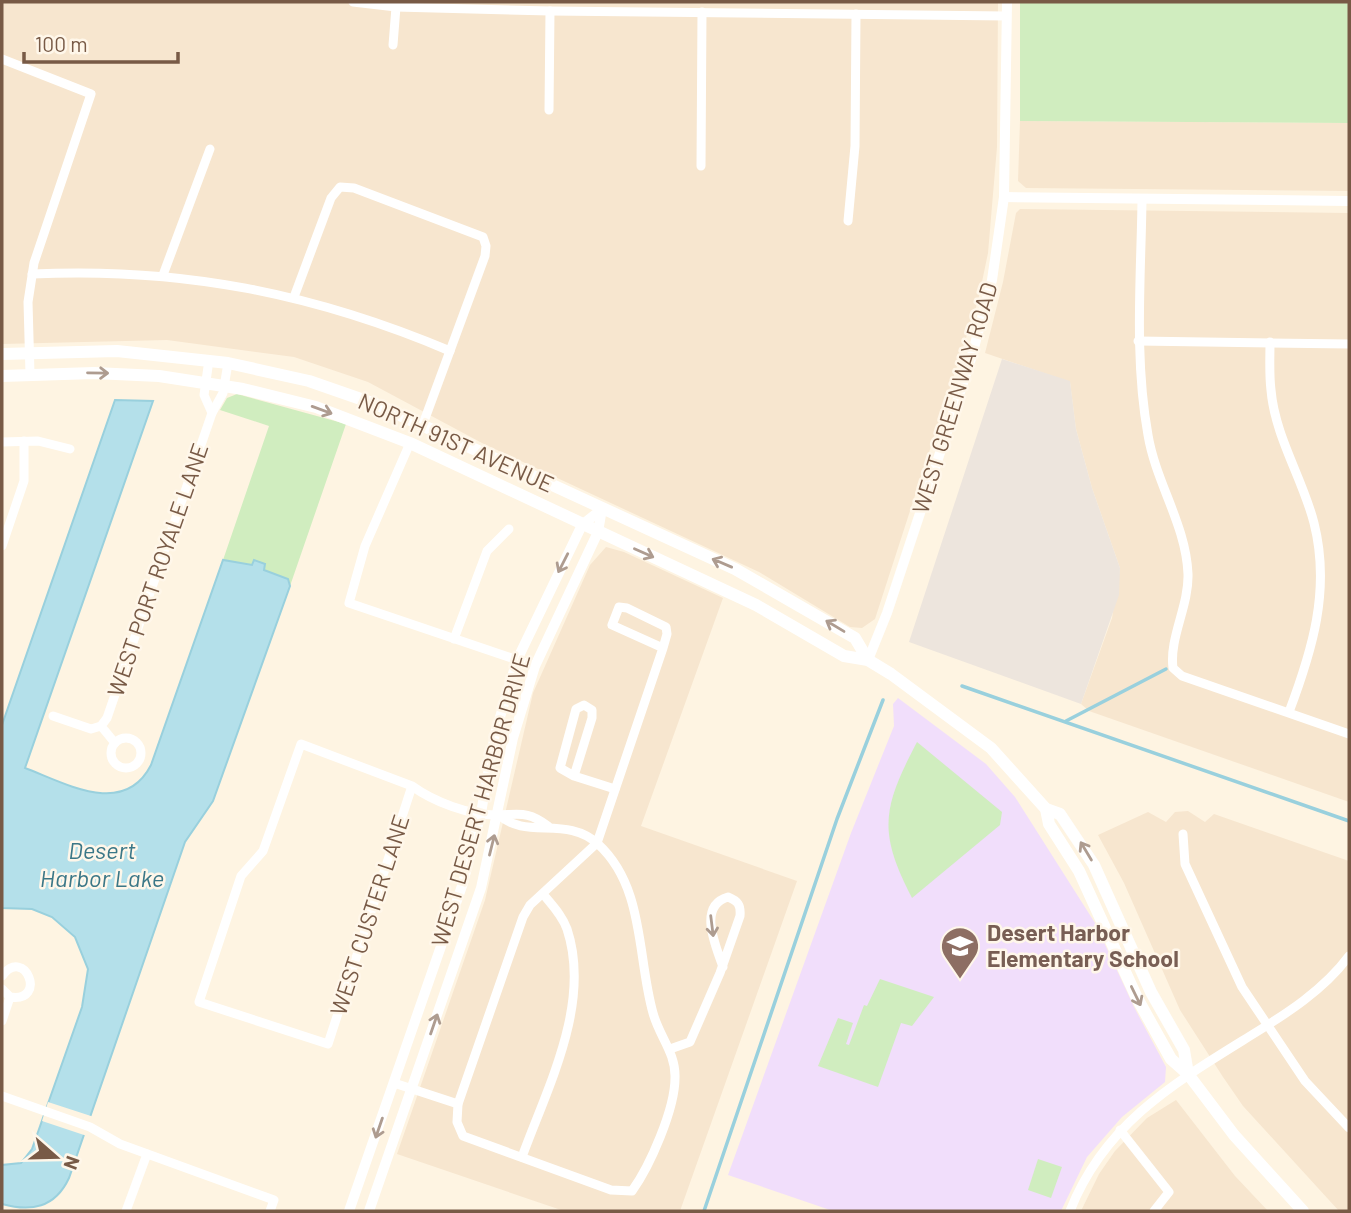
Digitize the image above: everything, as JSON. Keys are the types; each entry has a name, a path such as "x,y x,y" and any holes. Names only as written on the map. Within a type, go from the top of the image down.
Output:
{"main road":[{"name":"NORTH 91ST AVENUE","path":"2,354 117,351 228,363 310,382 423,424 766,586 855,638 868,660"},
{"name":"NORTH 91ST AVENUE","path":"2,376 131,374 225,385 316,407 410,443 756,605 844,656 868,660 932,702 991,748 1046,809 1060,814 1073,831 1112,904 1151,992 1184,1050 1188,1074"},
{"name":"NORTH 91ST AVENUE","path":"1046,809 1049,824 1079,871 1155,1034 1171,1059 1188,1074 1234,1135 1303,1211"},
{"path":"1098,911 1112,904"}],"street":[{"path":"352,2 396,7 550,11 1006,16"},
{"name":"WEST GREENWAY ROAD","path":"868,660 887,613 984,320 1002,230 1006,2"},
{"path":"393,45 396,7"},
{"path":"549,110 550,11"},
{"path":"701,166 702,12"},
{"path":"848,221 855,146 856,14"},
{"path":"2,59 91,94 39,243 32,274 30,374"},
{"path":"163,275 210,149"},
{"path":"294,297 331,198 340,187 354,188 475,232 485,241 485,256 423,424"},
{"path":"1004,197 1349,201"},
{"path":"1142,200 1138,341 1141,389 1151,454 1179,530 1188,573 1184,611 1171,653 1172,668 1182,676 1349,734"},
{"path":"32,274 94,272 163,275 222,282 294,297 398,329 450,351"},
{"path":"1138,341 1349,344"},
{"path":"1270,342 1271,391 1278,424 1314,524 1321,603 1310,656 1289,712"},
{"name":"WEST PORT ROYALE LANE","path":"209,360 204,395 212,413"},
{"name":"WEST PORT ROYALE LANE","path":"101,726 107,718 212,413 225,385 228,363"},
{"path":"2,546 24,481 24,441"},
{"path":"2,442 44,442 70,449"},
{"path":"410,443 365,546 349,603 535,666"},
{"name":"WEST DESERT HARBOR DRIVE","path":"349,1211 463,883 481,813 495,733 517,660 582,525 602,509"},
{"name":"WEST DESERT HARBOR DRIVE","path":"369,1211 481,888 499,815 513,738 535,666 598,532 602,509"},
{"path":"454,639 487,551 509,529"},
{"path":"412,786 424,795 481,813 499,815 509,811 537,817 548,826 577,832 597,843 629,888 649,999 654,1017 675,1062 672,1100 643,1175 632,1191 611,1190 463,1136 457,1122 458,1104 523,918 530,905 597,843 663,648 666,627 620,607 612,625 663,648"},
{"path":"574,776 592,718 592,710 584,705 576,709 560,768 574,776 615,789"},
{"path":"53,716 91,729 101,726 115,743"},
{"name":"WEST CUSTER LANE","path":"301,744 412,786 328,1044 199,1002 241,876 263,851 301,744"},
{"path":"1183,834 1185,864 1241,987 1306,1081 1349,1128"},
{"path":"522,1157 567,1032 573,995 567,930 559,913 543,894"},
{"path":"670,1049 690,1042 723,967 741,908 736,900 728,897 716,903 711,911 713,937 723,967"},
{"path":"1070,1211 1082,1181 1097,1156 1120,1130 1188,1074 1266,1026 1322,985 1349,956"},
{"path":"2,976 8,970 17,968 29,976 31,986 25,995 10,997"},
{"path":"2,989 10,997"},
{"path":"2,1021 10,997"},
{"path":"394,1083 458,1104"},
{"path":"2,1096 90,1127 146,1154 274,1200 270,1211"},
{"path":"1120,1130 1169,1192 1159,1209"},
{"path":"126,1211 146,1154"}],"shaded area":[{"path":"2,2 998,2 997,147 988,253 978,301 875,619 862,628 850,627 759,572 482,443 368,382 294,357 167,340 2,344"},
{"path":"1020,121 1349,123 1349,191 1026,188 1018,181"},
{"path":"1020,209 1349,213 1349,802 1089,711 1081,704 1112,618 1120,568 1092,488 1076,429 1070,382 985,353 1003,282 1016,213"},
{"path":"1002,359 1070,381 1076,429 1092,488 1120,568 1119,595 1081,704 909,642"},
{"path":"606,547 624,552 723,598 641,826 797,881 680,1211 564,1211 397,1154 485,900 533,693 590,565"},
{"name":"Desert Harbor Elementary School","path":"898,698 986,764 1015,797 1095,923 1134,1007 1166,1067 1165,1082 1122,1117 1087,1157 1061,1211 833,1211 728,1175 851,833 894,726 893,704"},
{"path":"1188,811 1205,822 1214,814 1349,861 1349,1211 1339,1211 1243,1106 1223,1077 1180,1010 1124,883 1098,835 1148,812 1166,822 1175,812"},
{"path":"1176,1100 1235,1176 1268,1211 1081,1211 1099,1174 1115,1151 1147,1118"}],"green space":[{"path":"1020,2 1349,2 1349,123 1020,121"},
{"path":"237,394 346,424 290,586 287,579 263,570 265,564 254,560 252,565 223,560 269,426 220,410 227,398"},
{"path":"917,742 1002,812 1000,825 912,898 893,854 889,819 897,784"},
{"path":"880,979 934,997 912,1026 901,1023 878,1087 818,1066 838,1018 853,1023 846,1044 849,1045 864,1005 867,1006"},
{"path":"1038,1159 1062,1167 1051,1198 1028,1190"}],"water":[{"name":"Desert Harbor Lake","path":"115,400 153,401 25,768 75,788 93,792 126,790 139,781 151,765 223,560 252,565 254,560 265,564 264,570 288,579 290,586 213,801 185,842 69,1178 57,1196 49,1202 23,1208 2,1204 2,1165 21,1163 32,1149 82,1007 88,969 75,937 52,917 32,909 2,908 2,725"}],"pier":[{"path":"48,1102 94,1117 87,1136 42,1121"}],"waterway":[{"path":"1066,721 1166,669"},
{"path":"962,686 1349,821"},
{"path":"704,1211 837,819 883,700"}],"place":[{"name":"Desert Harbor Elementary School","path":"960,980"}]}
